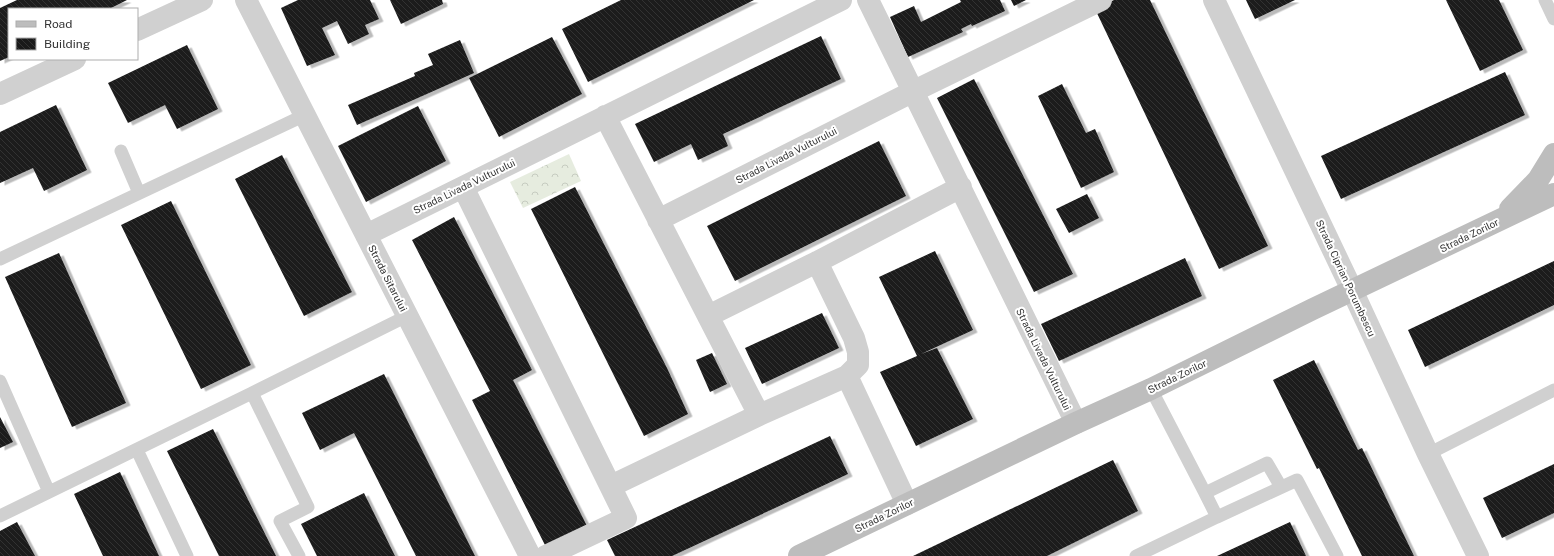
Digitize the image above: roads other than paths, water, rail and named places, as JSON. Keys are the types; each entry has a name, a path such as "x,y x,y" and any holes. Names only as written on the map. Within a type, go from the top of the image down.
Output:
{"street":[{"path":"138,30 202,0"},
{"name":"Strada Sitarului","path":"246,0 530,556"},
{"name":"Strada Livada Vulturului","path":"366,235 842,0"},
{"name":"Strada Livada Vulturului","path":"868,0 1076,423"},
{"name":"Strada Livada Vulturului","path":"658,220 914,91 1101,0"},
{"name":"Strada Ciprian Porumbescu","path":"1214,0 1428,454 1478,556"},
{"path":"0,94 73,60"},
{"path":"605,116 759,415"},
{"path":"1499,220 1538,180 1554,154"},
{"path":"463,187 626,518 546,556"},
{"path":"708,316 817,262 961,187"},
{"name":"Strada Zorilor","path":"799,556 1076,423 1151,389 1352,290 1554,194"},
{"path":"611,486 759,415 847,376 858,366 858,352 854,338 817,262"},
{"path":"847,376 907,504"}],"lane":[{"path":"1545,0 1554,19"},
{"path":"0,259 305,115"},
{"path":"121,151 139,193"},
{"path":"0,516 407,316"},
{"path":"0,381 49,492"},
{"path":"1151,389 1217,517"},
{"path":"1428,454 1554,390"},
{"path":"252,393 308,507 280,521 299,556"},
{"path":"137,450 187,556"},
{"path":"1205,493 1268,463 1281,487"},
{"path":"1136,556 1297,480 1337,556"}]}
